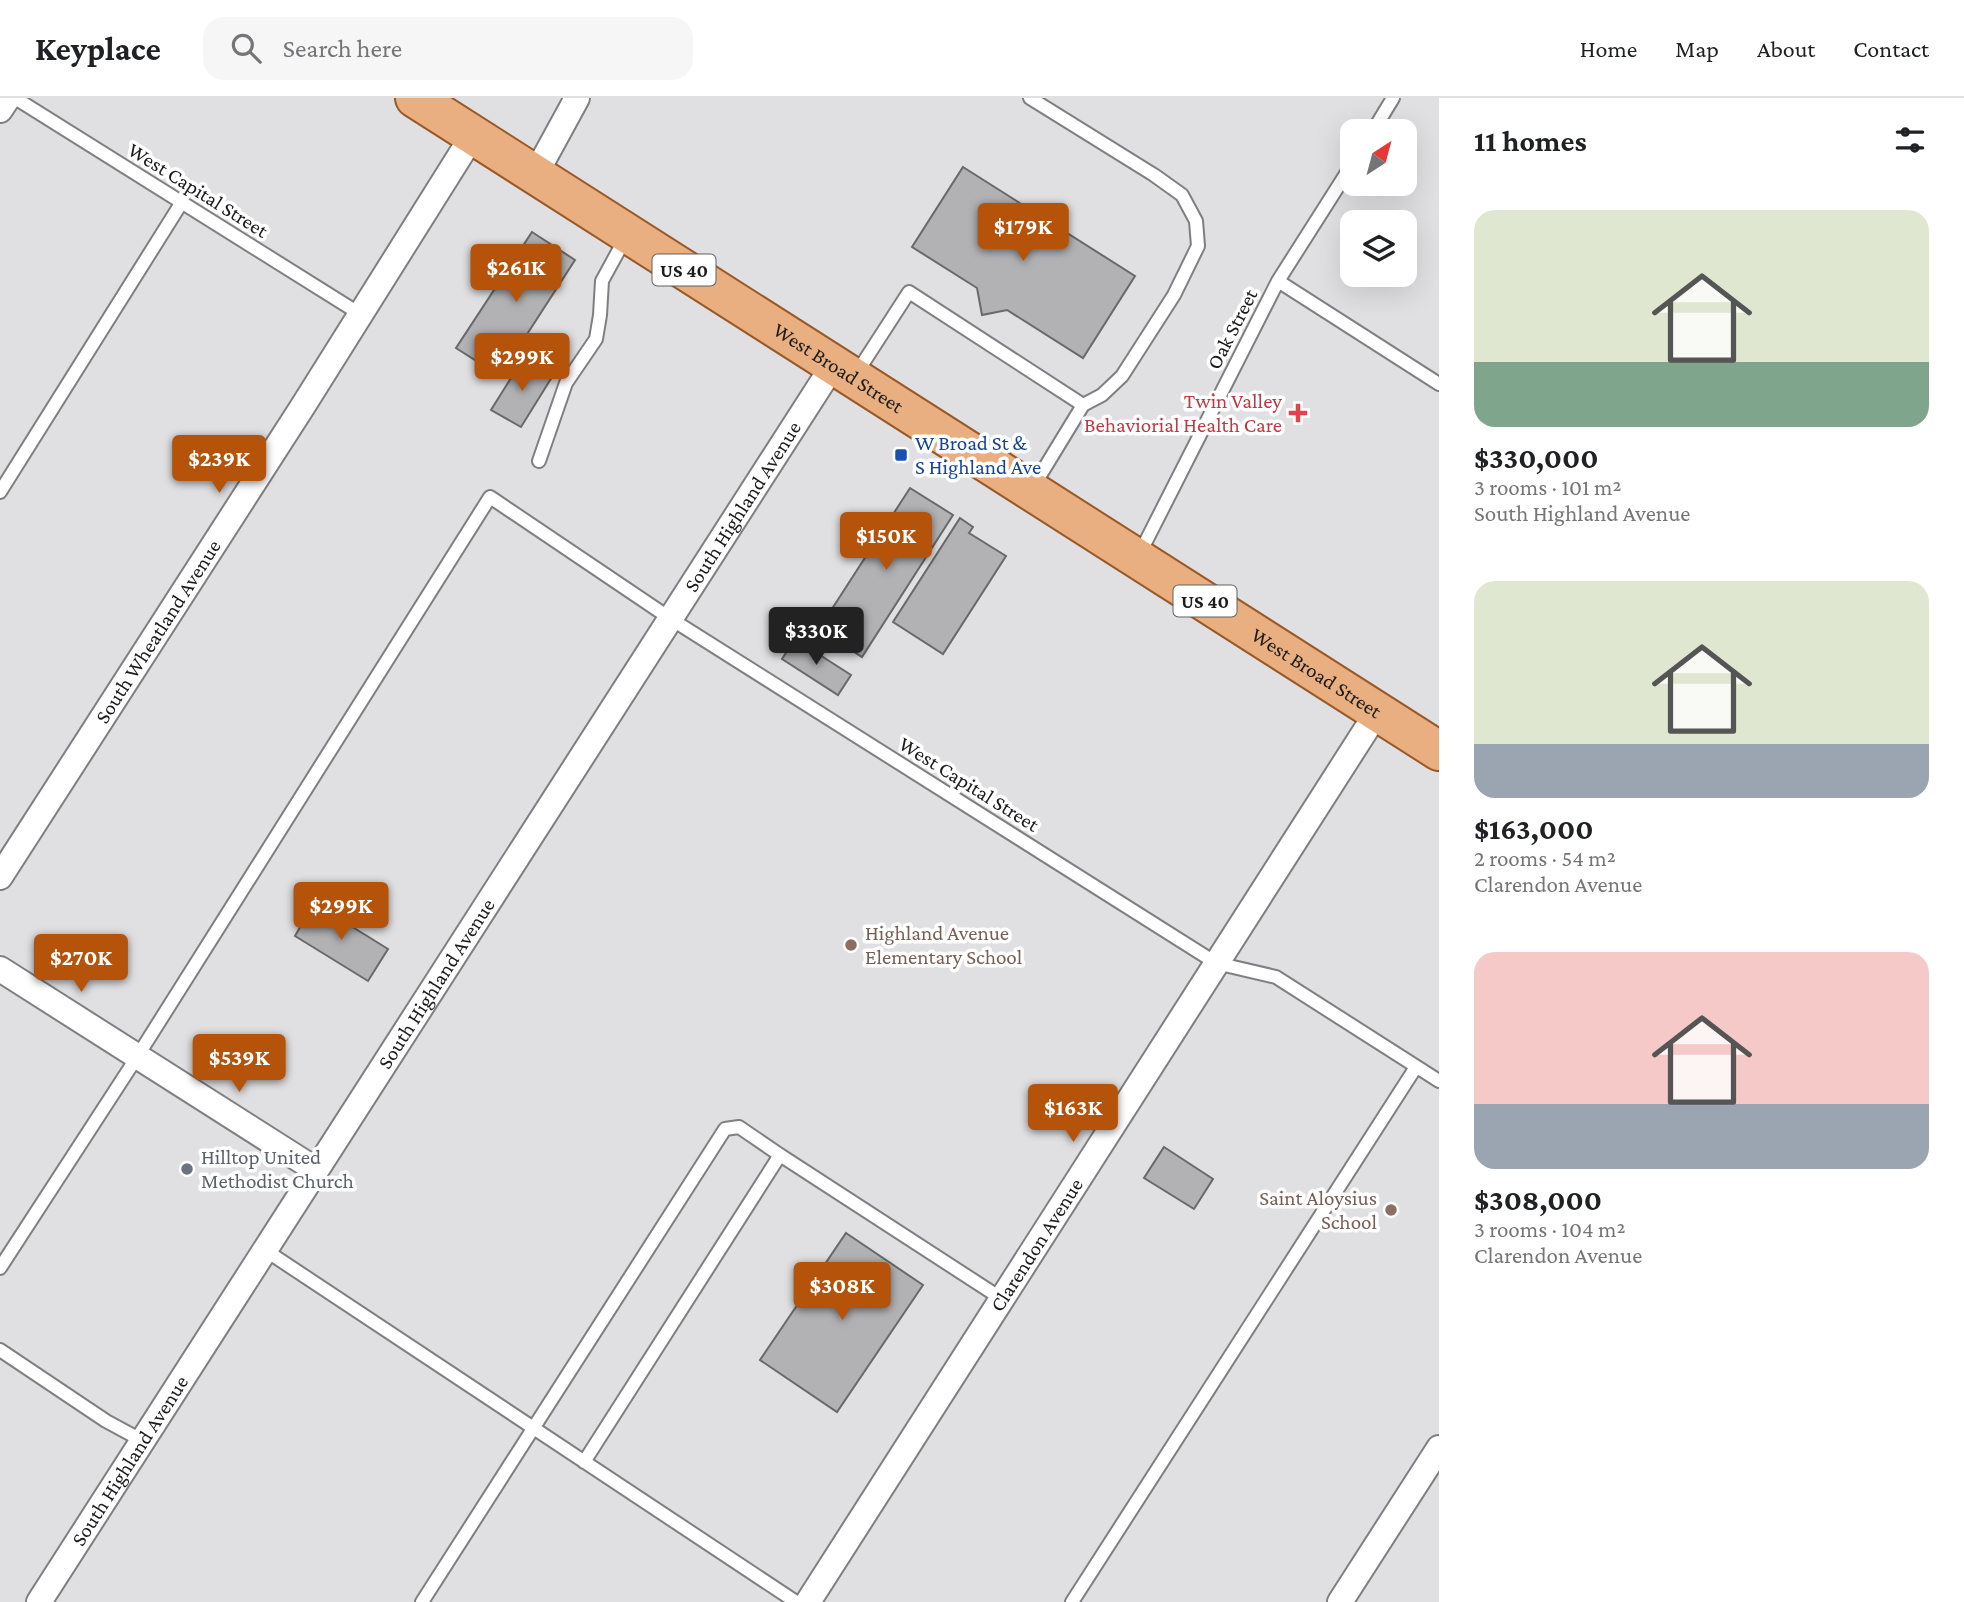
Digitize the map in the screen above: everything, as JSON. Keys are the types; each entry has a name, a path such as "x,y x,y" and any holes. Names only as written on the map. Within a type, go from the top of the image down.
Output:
{"main road":[{"name":"West Broad Street","path":"415,98 1439,751"}],"street":[{"path":"0,110 8,98"},
{"path":"535,175 577,98"},
{"name":"South Wheatland Avenue","path":"0,877 473,135"},
{"name":"South Highland Avenue","path":"39,1602 671,619 844,371"},
{"name":"Clarendon Avenue","path":"808,1602 1378,711"},
{"path":"0,969 316,1170"},
{"path":"1340,1602 1439,1448"}],"lane":[{"name":"West Capital Street","path":"15,98 360,314"},
{"path":"1030,98 1154,174 1182,195 1196,221 1198,246 1174,295 1122,376 1102,395 1083,405 1031,490"},
{"path":"1380,119 1393,98"},
{"name":"Oak Street","path":"1138,558 1278,281 1340,183"},
{"path":"0,492 182,202"},
{"path":"539,461 566,383 596,339 602,281 628,234"},
{"path":"1278,281 1439,384"},
{"path":"844,371 909,292 1083,405"},
{"name":"West Capital Street","path":"137,1056 490,497 671,619 1216,963 1276,977 1439,1081"},
{"path":"0,1268 137,1056"},
{"path":"1072,1602 1416,1067"},
{"path":"422,1602 725,1129 738,1127 1002,1299"},
{"path":"584,1462 780,1155"},
{"path":"265,1250 796,1602"},
{"path":"0,1350 106,1422 142,1441"}],"building":[{"path":"963,167 1135,276 1083,358 1007,310 982,315 977,288 912,247"},
{"path":"532,232 575,260 500,376 456,348"},
{"path":"523,359 552,377 521,427 491,410"},
{"path":"910,488 953,515 862,657 819,629"},
{"path":"960,518 973,527 969,533 1006,556 943,654 893,622"},
{"path":"795,639 851,675 838,695 782,659"},
{"path":"314,903 388,949 368,981 295,936"},
{"path":"1164,1147 1213,1179 1194,1209 1144,1178"},
{"path":"846,1233 923,1285 837,1412 760,1360"}],"place":[{"name":"Twin Valley Behaviorial Health Care","path":"1298,413"},
{"name":"W Broad St & S Highland Ave","path":"901,455"},
{"name":"Highland Avenue Elementary School","path":"851,945"},
{"name":"Hilltop United Methodist Church","path":"187,1169"},
{"name":"Saint Aloysius School","path":"1391,1210"}]}
